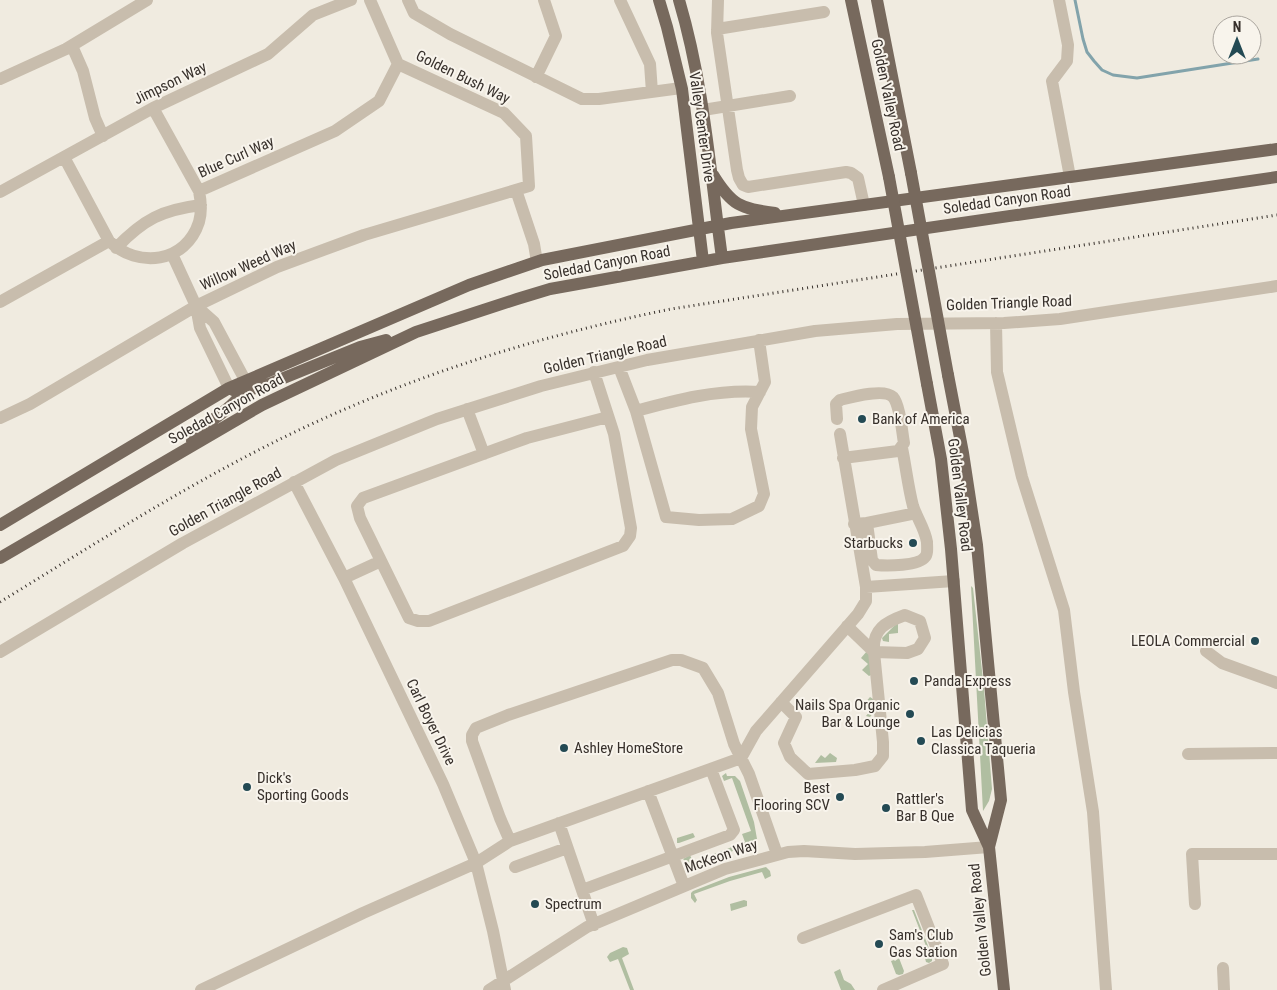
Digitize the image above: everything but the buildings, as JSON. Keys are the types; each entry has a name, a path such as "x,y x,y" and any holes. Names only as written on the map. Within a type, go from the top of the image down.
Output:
{"main road":[{"name":"Valley Center Drive","path":"659,0 681,88 703,261"},
{"name":"Valley Center Drive","path":"679,0 692,50 703,110 722,258"},
{"name":"Golden Valley Road","path":"851,0 889,177 940,459 954,581 972,810 989,847 1004,990"},
{"name":"Golden Valley Road","path":"877,0 963,453 977,545 1001,800 989,847"},
{"name":"Soledad Canyon Road","path":"0,525 229,388 244,386 461,288 537,262 718,225 1277,149"},
{"path":"711,171 724,192 737,204 752,210 790,215"},
{"name":"Soledad Canyon Road","path":"0,558 262,405 416,332 550,289 722,258 1277,177"},
{"path":"181,452 208,424 236,402 244,386 269,384 360,347 416,332"}],"street":[{"path":"0,79 72,46 148,0"},
{"name":"Jimpson Way","path":"0,192 153,108 268,54 313,15 351,0"},
{"name":"Golden Bush Way","path":"370,0 398,64 504,113 526,136 529,186"},
{"path":"408,0 414,13 450,34 582,99 599,99 681,88"},
{"path":"536,77 556,36 544,0"},
{"path":"620,0 650,64 652,92"},
{"path":"718,0 717,29 739,178 743,185 748,188 846,172 858,178 864,205"},
{"path":"1059,0 1068,45 1067,61 1052,81 1070,177"},
{"path":"717,29 824,12"},
{"path":"72,46 83,71 93,112 102,136"},
{"name":"Blue Curl Way","path":"113,244 125,254 138,258 153,259 172,254 190,241 200,222 201,204 199,191 335,132 379,101 398,64"},
{"path":"703,110 790,96"},
{"path":"153,108 199,191"},
{"path":"64,157 113,244"},
{"name":"Willow Weed Way","path":"0,418 30,404 196,306 277,267 347,242 529,186"},
{"path":"516,190 534,244 537,262"},
{"path":"0,302 113,244 153,217 175,208 201,204"},
{"path":"172,254 196,306 200,328 229,388"},
{"name":"Golden Triangle Road","path":"0,652 183,544 336,460 467,409 541,386 594,372 815,331 911,323 1041,321 1079,317 1277,286"},
{"path":"196,306 214,322 244,386"},
{"path":"996,323 997,372 1022,477 1061,598 1066,624 1074,692 1093,812 1106,990"},
{"path":"619,367 636,411 666,517 699,520 732,519 759,506 764,494 751,429 752,407 766,382 759,340"},
{"path":"594,372 614,434 631,528 630,536 623,546 429,621 418,621 409,618 360,518 357,506 363,498 527,438 608,417"},
{"path":"636,411 678,400 738,390 760,392"},
{"path":"837,419 836,404 840,400 884,393 892,397 897,404 904,443 902,448 913,507 927,542 927,555 924,560 912,563 888,566 876,565 872,560 868,525"},
{"path":"467,409 484,454"},
{"path":"201,990 219,986 370,910 476,863 510,841 741,758 756,731 858,614 866,601 866,587 840,434"},
{"path":"843,458 898,451 902,448"},
{"name":"Carl Boyer Drive","path":"294,482 344,578 443,784 476,863 504,986"},
{"path":"854,524 868,525 918,516"},
{"path":"344,578 381,560"},
{"path":"866,587 954,581"},
{"path":"781,702 796,717 784,743 790,757 808,774 855,770 875,766 883,756 883,742 874,652 847,626"},
{"path":"1206,651 1222,663 1277,683"},
{"path":"510,841 472,742 472,735 476,728 508,715 672,660 681,660 703,668 718,693 734,744 750,774 777,854"},
{"path":"1188,754 1277,753"},
{"path":"582,890 730,835 734,830 711,769"},
{"path":"648,791 684,886"},
{"path":"559,823 594,925"},
{"name":"McKeon Way","path":"489,990 504,986 568,938 594,925 725,869 777,854 804,851 855,854 925,852 989,847"},
{"path":"514,867 567,848"},
{"path":"1195,904 1192,854 1277,854"},
{"path":"803,938 916,895 943,964 883,990"},
{"path":"1223,968 1224,990"}],"green space":[{"path":"971,586 973,588 984,689 992,789 989,801 983,811"},
{"path":"898,624 898,633 889,634 889,642 883,641 882,638"},
{"path":"869,651 871,675 869,676 862,670 868,664 861,658"},
{"path":"870,697 873,699 874,712 870,717 866,716 871,710 864,704"},
{"path":"830,753 837,758 836,762 815,763 821,755 825,758"},
{"path":"726,773 727,776 735,776 740,781 754,822 757,839 751,845 697,863 688,864 683,859 690,855 693,862 745,842 742,834 751,831 732,778 724,781 722,776"},
{"path":"693,833 695,837 677,843 677,838"},
{"path":"766,867 770,871 771,876 765,879 762,872 694,894 697,900 695,903 691,898 693,891 729,877"},
{"path":"744,900 747,901 747,906 731,911 730,904"},
{"path":"912,910 914,910 932,956 932,961 929,963 926,962 924,954 926,946"},
{"path":"623,947 627,948 629,954 622,958 634,990 630,990 618,959 610,962 607,957 610,953"},
{"path":"899,958 904,971 903,974 899,975 896,974 891,961"},
{"path":"840,969 844,980 851,984 855,990 841,990 834,972"}],"waterway":[{"path":"1075,0 1087,52 1102,70 1113,75 1137,78 1220,65"}],"railway":[{"path":"0,602 168,500 298,430 383,393 504,351 587,328 671,309 1277,215"}],"place":[{"name":"Bank of America","path":"862,419"},
{"name":"Starbucks","path":"913,543"},
{"name":"LEOLA Commercial","path":"1255,641"},
{"name":"Panda Express","path":"914,681"},
{"name":"Nails Spa Organic Bar & Lounge","path":"910,714"},
{"name":"Las Delicias Classica Taqueria","path":"921,741"},
{"name":"Ashley HomeStore","path":"564,748"},
{"name":"Dick's Sporting Goods","path":"247,787"},
{"name":"Best Flooring SCV","path":"840,797"},
{"name":"Rattler's Bar B Que","path":"886,808"},
{"name":"Spectrum","path":"535,904"},
{"name":"Sam's Club Gas Station","path":"879,944"}]}
